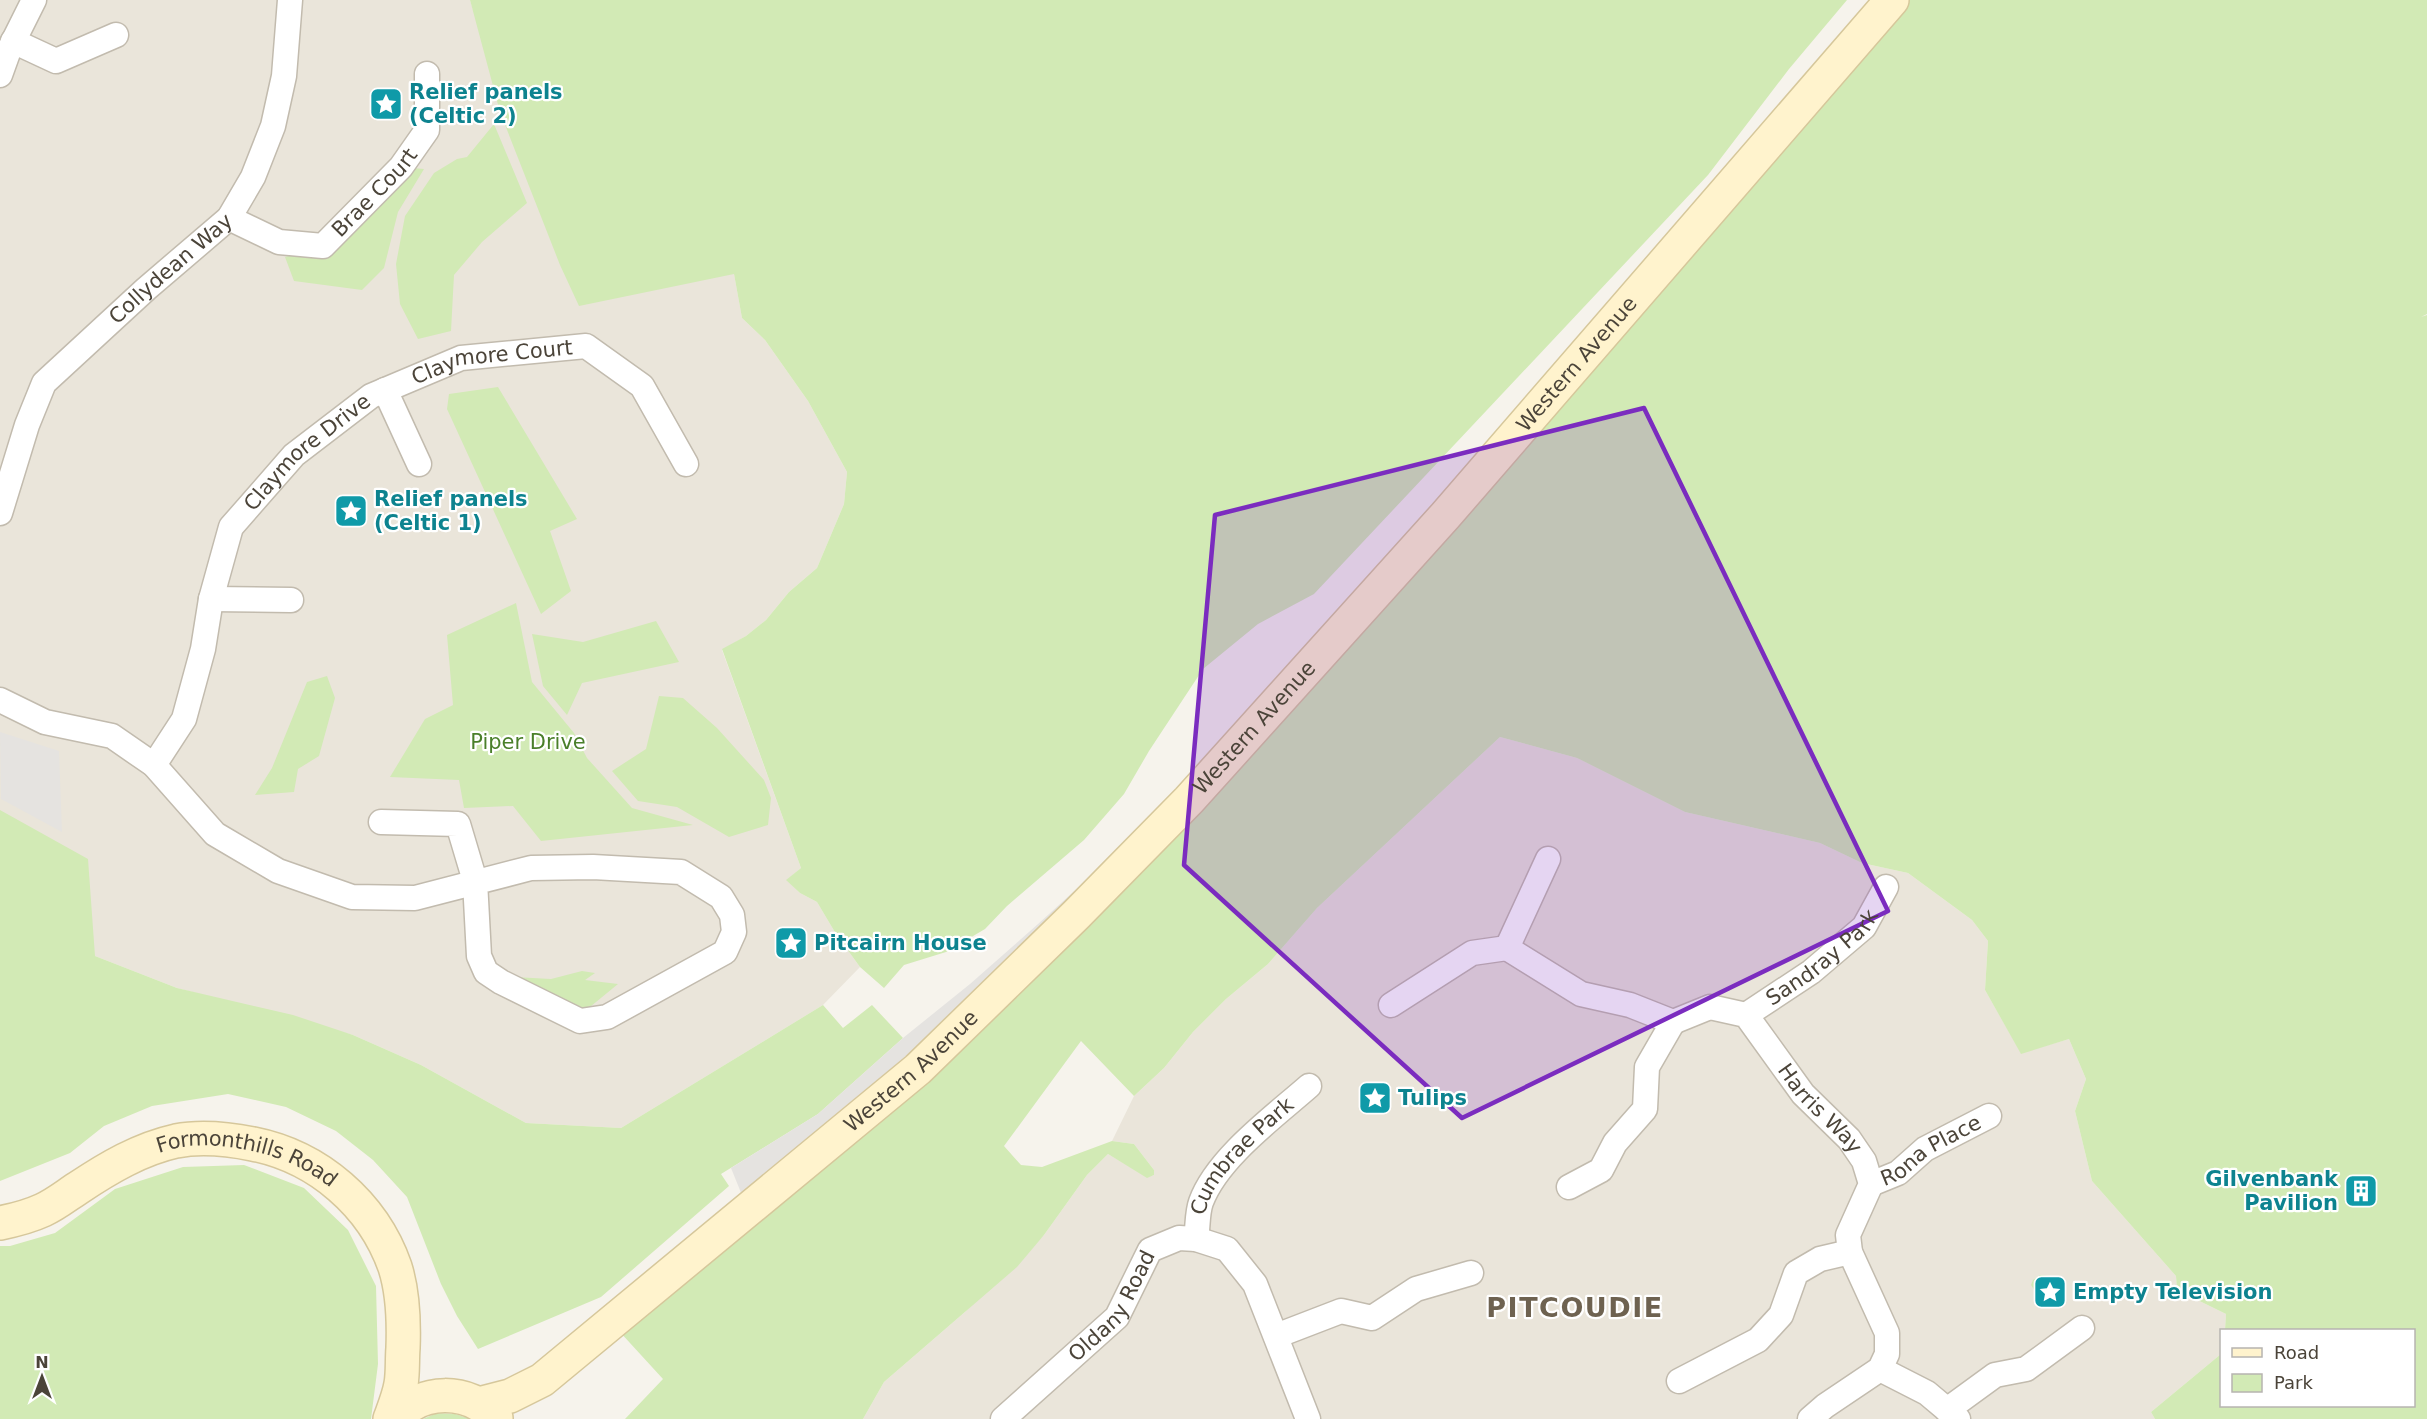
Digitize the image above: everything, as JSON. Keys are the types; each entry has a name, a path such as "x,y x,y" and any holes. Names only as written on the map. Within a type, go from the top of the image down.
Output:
{"main road":[{"name":"Western Avenue","path":"488,1411 510,1396 542,1380 918,1069 1076,915 1173,816 1445,516 1892,0"},
{"name":"Formonthills Road","path":"0,1223 19,1219 45,1209 113,1165 144,1151 176,1141 207,1138 270,1147 295,1157 324,1173 348,1192 385,1243 395,1268 401,1295 403,1337 401,1384 392,1419"},
{"name":"Formonthills Road","path":"403,1337 417,1371 428,1385 446,1395"},
{"name":"Western Avenue","path":"520,1419 542,1380"},
{"path":"392,1419 402,1410 423,1398 446,1395 463,1397 488,1411"}],"street":[{"path":"0,75 13,41 34,0"},
{"name":"Collydean Way","path":"0,513 27,425 44,383 146,289 228,218 253,177 273,126 284,76 290,0"},
{"path":"13,41 56,61 116,35"},
{"name":"Brae Court","path":"228,218 279,242 322,246 401,167 427,130 427,75"},
{"name":"Claymore Court","path":"385,390 460,358 586,346 642,386 686,464"},
{"name":"Claymore Drive","path":"154,765 184,719 203,649 212,599 231,527 294,454 371,396 385,390 419,464"},
{"path":"212,599 291,600"},
{"path":"0,700 45,722 112,736 154,765 215,834 288,875 352,897 414,898 475,882 531,868 593,867 681,872 722,897 732,915 734,932 725,952 607,1017 580,1021 501,982 486,972 478,956 475,882 458,824 381,822"},
{"path":"1507,948 1548,860"},
{"name":"Sandray Park","path":"1746,1015 1811,972 1864,927 1886,887"},
{"path":"1391,1005 1472,953 1507,948 1581,994 1630,1005 1673,1022"},
{"path":"1569,1188 1600,1170 1615,1143 1645,1109 1647,1066 1673,1022 1710,1007 1746,1015"},
{"name":"Harris Way","path":"1746,1015 1803,1094 1849,1139 1864,1161 1871,1184"},
{"name":"Cumbrae Park","path":"1196,1239 1201,1202 1221,1167 1243,1143 1309,1086"},
{"name":"Rona Place","path":"1871,1184 1898,1173 1925,1149 1989,1116"},
{"path":"1810,1419 1825,1406 1880,1369 1887,1354 1887,1333 1850,1252 1848,1235 1871,1184"},
{"name":"Oldany Road","path":"1003,1419 1118,1317 1150,1250 1179,1238 1196,1239 1227,1249 1255,1284 1308,1419"},
{"path":"1679,1381 1758,1341 1781,1315 1796,1273 1820,1259 1850,1252"},
{"path":"1276,1335 1341,1311 1372,1318 1416,1289 1471,1273"},
{"path":"1880,1369 1927,1393 1953,1414 1995,1375 2026,1369 2082,1328"}],"highlighted area":[{"path":"1644,408 1888,911 1462,1118 1184,865 1215,515"}],"shaded area":[{"path":"0,0 470,0 473,10 734,274 742,318 765,340 808,401 847,472 844,504 817,568 789,592 766,620 746,636 722,650 801,868 787,880 800,893 817,902 836,934 860,967 823,1005 621,1128 526,1123 421,1065 353,1035 177,988 95,956 0,970"},
{"path":"1257,725 748,1210 731,1168 818,1114 903,1038 970,984 1038,924"},
{"path":"0,732 59,751 62,832 1,799"},
{"path":"1500,737 1577,758 1685,812 1820,843 1862,863 1908,873 1972,920 1988,941 1985,990 2021,1053 2069,1039 2086,1079 2075,1111 2092,1181 2176,1276 2177,1290 2226,1314 2225,1329 2220,1329 2220,1355 2151,1412 2155,1419 863,1419 884,1382 965,1312 1044,1235 1087,1175 1108,1154 1147,1177 1154,1175 1154,1170 1134,1144 1112,1141 1134,1096 1164,1068 1193,1032 1226,999 1268,964 1317,908"}],"green space":[{"path":"470,0 1847,0 1789,69 1708,175 1314,594 1258,624 1203,669 1149,751 1124,794 1084,840 1007,906 985,929 946,952 904,965 884,988 860,967 836,934 817,902 800,893 786,880 801,868 722,649 746,636 766,620 789,592 817,568 844,504 847,472 808,401 765,340 742,318 734,274 579,306 560,265 500,112"},
{"path":"1903,0 2427,0 2427,314 2421,317 2427,315 2427,1419 2155,1419 2151,1412 2220,1355 2220,1407 2415,1407 2415,1329 2225,1329 2226,1314 2177,1290 2176,1276 2092,1181 2075,1111 2086,1079 2069,1039 2021,1054 1985,990 1988,941 1972,920 1908,873 1862,863 1820,843 1685,812 1577,758 1500,737 1317,908 1268,964 1226,999 1193,1032 1164,1068 1134,1096 1081,1041 1004,1146 1021,1165 1042,1167 1112,1141 1134,1144 1154,1170 1154,1175 1147,1178 1108,1154 1087,1175 1044,1235 1017,1267 884,1382 863,1419 625,1419 663,1379 619,1331 798,1190 1041,973 1408,577"},
{"path":"494,124 527,203 482,242 454,275 451,331 418,339 400,304 396,264 405,216 434,173 457,159 467,157"},
{"path":"401,167 424,169 398,212 384,268 362,290 294,281 285,257 323,246"},
{"path":"498,387 577,519 550,531 571,591 541,614 447,409 449,394"},
{"name":"Piper Drive","path":"516,603 532,682 574,733 587,758 632,808 693,825 541,841 513,806 464,808 459,780 390,777 425,719 453,705 447,635"},
{"path":"656,621 679,662 582,683 567,715 543,686 532,634 583,642"},
{"path":"327,676 335,698 319,756 298,769 294,792 255,795 272,768 307,682"},
{"path":"659,696 683,698 717,728 764,780 771,798 768,825 729,837 677,807 638,801 612,771 646,749"},
{"path":"0,810 88,859 95,956 177,988 293,1015 353,1035 421,1065 526,1123 621,1128 823,1005 843,1028 872,1005 903,1038 818,1114 721,1174 729,1186 601,1297 478,1349 457,1316 441,1284 407,1197 373,1160 336,1131 286,1107 228,1094 152,1106 104,1126 70,1153 0,1181"},
{"path":"582,971 595,973 585,980 618,984 585,1011 514,977 551,979"},
{"path":"244,1165 304,1188 348,1230 376,1286 378,1364 371,1419 0,1419 0,1246 10,1246 55,1233 115,1189 183,1167"},
{"path":"2040,1275 2049,1276 2051,1279 2059,1299 2054,1303 2049,1298 2041,1300 2031,1285 2033,1280"},
{"path":"437,1413 455,1414 471,1419 423,1419"}],"place":[{"name":"Relief panels (Celtic 2)","path":"386,104"},
{"name":"Relief panels (Celtic 1)","path":"351,511"},
{"name":"Pitcairn House","path":"791,943"},
{"name":"Tulips","path":"1375,1098"},
{"name":"Gilvenbank Pavilion","path":"2361,1191"},
{"name":"Empty Television","path":"2050,1292"}],"district":[{"name":"PITCOUDIE","path":"1575,1307"}]}
